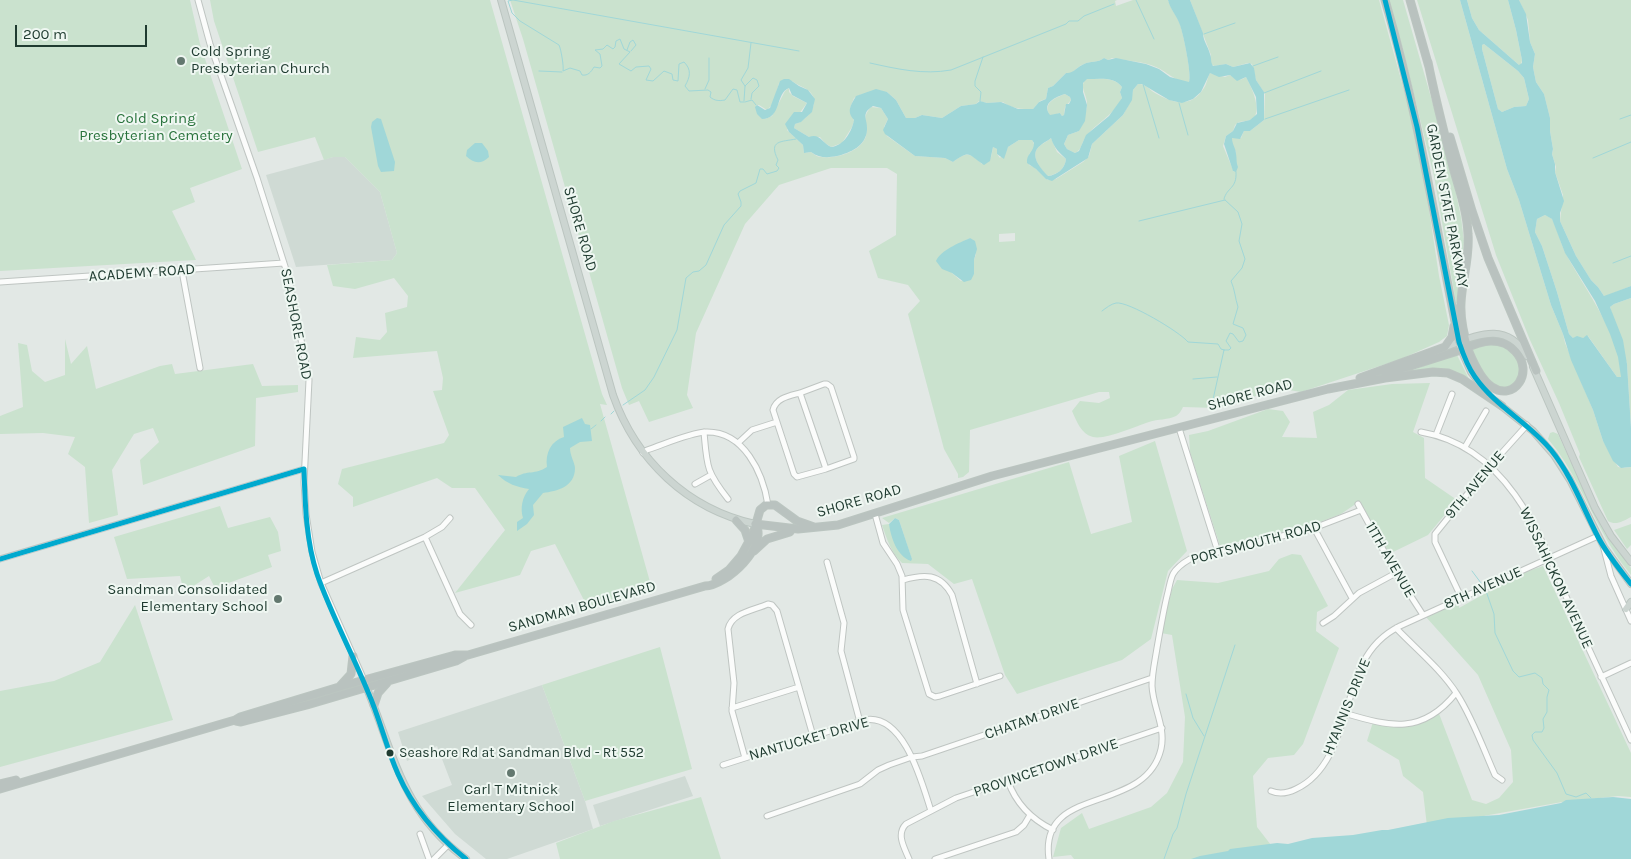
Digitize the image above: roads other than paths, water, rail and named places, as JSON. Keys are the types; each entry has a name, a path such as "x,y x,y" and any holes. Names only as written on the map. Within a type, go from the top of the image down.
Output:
{"highway":[{"name":"GARDEN STATE PARKWAY","path":"1385,0 1400,52 1422,146 1455,322 1463,345"},
{"name":"GARDEN STATE PARKWAY","path":"1410,0 1480,234 1500,288 1536,371"},
{"path":"1364,381 1463,345 1490,341 1508,346 1517,353 1522,362 1524,372 1520,381 1509,390 1493,388 1479,373 1463,345 1461,308 1468,246 1468,229 1428,62"},
{"path":"1445,347 1452,337 1455,322"},
{"name":"SHORE ROAD","path":"1328,389 1445,347"},
{"path":"1364,381 1428,372 1443,372 1458,377 1502,406"},
{"name":"SHORE ROAD","path":"755,524 798,529 845,523 973,481 1364,381"},
{"path":"755,524 760,510 768,505 775,505 797,521 817,528"},
{"path":"736,520 745,530 749,543"},
{"name":"SANDMAN BOULEVARD","path":"705,586 734,565 749,543 755,524"},
{"name":"SANDMAN BOULEVARD","path":"235,720 241,722 297,708 447,658 468,654 705,586 712,586 730,576 747,559 758,536 758,529 755,524"},
{"path":"747,559 767,539 798,529"},
{"name":"SANDMAN BOULEVARD","path":"0,789 235,720 339,687 389,681 456,661 468,654"},
{"path":"339,687 351,674 353,656"},
{"path":"374,705 379,691 389,681"},
{"name":"SANDMAN BOULEVARD","path":"0,784 77,767"}],"main road":[{"name":"SHORE ROAD","path":"501,0 613,395 623,420 643,452 664,476 688,495 714,511 736,520 755,524"},
{"name":"SHORE ROAD","path":"1445,347 1463,345 1482,334 1491,333 1510,338 1522,348 1536,371 1595,508 1611,536 1631,562"},
{"name":"GARDEN STATE PARKWAY","path":"1463,345 1474,377 1487,393 1526,425 1546,445 1563,467 1604,547 1631,584"},
{"path":"1626,609 1631,602"},
{"name":"SEASHORE ROAD","path":"365,684 402,782 429,825 466,859"}],"street":[{"name":"SEASHORE ROAD","path":"198,0 208,37 257,178 289,279 309,380 304,469 306,514 312,552 321,583 365,684"},
{"name":"ACADEMY ROAD","path":"0,282 284,264"},
{"path":"182,271 200,368"},
{"path":"824,384 831,387 854,459 800,477 796,476 773,410 776,402 800,393 824,384"},
{"path":"800,393 826,468"},
{"path":"1436,435 1452,394"},
{"path":"1465,447 1486,411"},
{"path":"738,443 752,430 777,422"},
{"name":"9TH AVENUE","path":"1461,597 1438,549 1434,538 1436,531 1526,425"},
{"path":"1179,428 1218,552"},
{"path":"704,432 708,467 711,475 728,498"},
{"path":"643,452 704,432 714,433 738,443 754,462 768,505"},
{"name":"WISSAHICKON AVENUE","path":"1421,432 1452,440 1465,447 1490,466 1507,483 1517,497 1550,558 1601,677 1631,740"},
{"path":"0,559 304,469"},
{"path":"695,484 711,475"},
{"name":"PORTSMOUTH ROAD","path":"1053,830 1058,821 1069,811 1126,790 1141,781 1151,770 1158,756 1162,742 1162,728 1153,695 1152,678 1173,574 1185,562 1314,528 1345,517 1360,507"},
{"name":"11TH AVENUE","path":"1360,507 1396,573 1423,615"},
{"path":"875,514 884,543 897,564 902,580 903,610 929,694 935,697 940,696 1000,676"},
{"path":"321,583 425,537 442,527 450,518"},
{"path":"1314,528 1352,598"},
{"name":"8TH AVENUE","path":"1423,615 1598,536"},
{"path":"425,537 460,614 471,625"},
{"path":"1604,547 1611,576 1631,621"},
{"path":"827,562 844,624 841,651 860,722"},
{"path":"1323,623 1334,616 1352,598 1371,585 1396,573"},
{"path":"902,580 917,576 930,576 941,581 949,590 977,684"},
{"path":"745,758 732,708 734,683 729,625 737,616 768,602 777,611 813,736"},
{"name":"HYANNIS DRIVE","path":"1270,791 1280,793 1291,791 1314,777 1330,755 1360,669 1367,656 1380,640 1396,628 1423,615"},
{"path":"1396,628 1456,693 1468,714 1495,775 1502,780"},
{"path":"1601,677 1631,663"},
{"name":"CHATAM DRIVE","path":"767,816 860,784 878,770 912,757 922,756 1152,678"},
{"path":"732,708 799,687"},
{"path":"1344,714 1378,724 1406,724 1421,720 1436,712 1456,693"},
{"name":"NANTUCKET DRIVE","path":"723,765 813,736 875,719 885,722 902,741 912,757 931,811"},
{"name":"PROVINCETOWN DRIVE","path":"909,859 901,836 901,829 906,824 956,798 1162,728"},
{"path":"1008,781 1015,798 1030,815 1053,830 1049,843 1049,859"},
{"path":"935,859 1016,832 1024,825 1030,815"},
{"path":"420,834 429,859"},
{"path":"434,859 448,844"}],"water":[{"path":"1168,0 1190,0 1213,66 1226,64 1233,67 1250,63 1254,68 1256,80 1264,92 1264,120 1250,131 1244,131 1240,139 1232,138 1238,167 1236,172 1233,171 1224,144 1226,136 1233,131 1237,123 1250,120 1257,114 1256,97 1246,77 1237,81 1230,75 1219,77 1210,73 1201,92 1193,99 1182,103 1169,100 1142,84 1138,84 1133,90 1132,100 1123,115 1092,144 1088,158 1052,181 1046,179 1027,163 1034,146 1032,140 1019,140 1008,147 1004,159 997,154 997,149 993,147 990,161 984,165 969,155 953,162 945,158 915,156 885,134 883,130 888,119 881,108 873,106 866,114 867,130 864,140 852,151 833,157 823,157 811,152 804,153 803,145 789,132 785,124 794,112 802,112 807,103 792,95 789,88 782,95 776,111 768,118 762,119 757,114 755,107 757,105 765,110 770,108 780,81 789,79 808,90 815,99 812,112 801,122 795,124 794,128 809,137 818,137 831,147 840,144 851,129 854,120 850,114 850,108 856,96 876,89 887,92 896,100 906,118 915,118 922,115 942,118 961,106 976,104 980,101 987,103 1001,102 1018,109 1033,109 1039,102 1046,99 1048,88 1053,86 1066,73 1089,62 1099,61 1104,58 1108,60 1116,58 1146,64 1159,69 1170,77 1189,82 1188,63 1181,29","holes":["1087,79 1115,81 1122,87 1120,92 1122,98 1109,116 1086,135 1079,151 1075,153 1067,149 1064,144 1068,135 1079,131 1085,121 1087,105 1083,92 1083,83","1065,94 1071,100 1069,104 1066,104 1064,115 1062,116 1060,113 1050,115 1047,107 1048,104","1051,138 1055,147 1066,159 1060,171 1048,176 1039,165 1035,153 1041,145"]},
{"path":"1460,0 1467,0 1472,18 1479,30 1519,65 1522,63 1522,60 1508,0 1519,0 1526,14 1530,42 1535,54 1533,67 1536,82 1544,94 1550,118 1555,172 1564,201 1560,213 1560,221 1576,256 1604,296 1631,286 1631,298 1610,307 1623,340 1627,364 1631,428 1631,467 1621,468 1613,461 1603,441 1593,410 1571,360 1551,305 1519,200 1507,169","holes":["1484,44 1524,78 1529,99 1526,106 1514,107 1502,112 1498,109 1482,49","1545,215 1552,219 1565,253 1595,301 1618,357 1621,377 1617,377 1587,335 1583,338 1577,336 1573,338 1569,334 1542,246 1535,232 1537,219"]},
{"path":"377,118 381,119 395,162 394,171 381,172 378,166 371,127 372,122"},
{"path":"475,143 482,143 488,151 489,157 480,162 474,162 466,156 467,150"},
{"path":"970,238 975,241 977,249 974,260 974,274 971,280 964,282 952,273 942,269 936,261 946,250"},
{"path":"582,418 585,424 590,425 592,441 580,442 570,448 575,468 572,480 564,487 543,493 533,505 534,515 527,524 517,531 517,522 523,518 523,499 529,489 512,485 498,475 516,477 547,467 547,457 550,448 556,441 564,437 563,427"},
{"path":"895,518 899,520 912,559 911,561 898,551 893,541 889,524"},
{"path":"1613,797 1631,799 1631,859 1191,859 1230,849 1277,843 1288,844 1312,838 1353,835 1448,818 1499,815 1561,803 1566,800"}],"waterway":[{"path":"744,102 740,102 737,90 733,89 725,100 721,101 710,97 711,92 708,90 689,91 685,86 689,77 689,71 684,62 679,64 678,81 673,80 672,74 664,71 653,81 646,80 651,69 649,66 636,67 631,71 619,64 630,52 624,49 620,39 616,41 613,49 607,45 603,49 595,50 600,54 602,66 600,68 594,67 586,75 582,75 580,71 570,68 563,71 559,45 520,21 512,13 508,1 513,0 799,51"},
{"path":"1136,0 1154,39"},
{"path":"870,63 920,72 951,70 1066,24 1069,21 1078,21 1084,16 1114,4"},
{"path":"1204,34 1235,23"},
{"path":"627,50 630,42 633,40 636,45 631,51"},
{"path":"745,86 741,80 748,68 751,43"},
{"path":"980,101 981,92 975,86 975,81 983,57"},
{"path":"1253,66 1278,57"},
{"path":"705,89 709,80 709,58"},
{"path":"539,71 562,72"},
{"path":"1264,93 1321,71"},
{"path":"744,101 745,86 753,78 757,80 759,86 752,93 751,99"},
{"path":"1143,84 1159,138"},
{"path":"1265,119 1349,90"},
{"path":"745,102 752,100 756,105"},
{"path":"1179,103 1188,135"},
{"path":"1620,119 1631,115"},
{"path":"623,405 645,390 654,377 677,330 686,278 706,265 724,225 741,206 738,194 740,191 756,183 760,169 763,169 767,174 777,171 779,168 776,165 778,160 774,149 775,145 796,139"},
{"path":"1593,158 1631,142"},
{"path":"1224,199 1235,182 1236,172"},
{"path":"1139,221 1225,200"},
{"path":"1224,350 1231,348 1226,341 1230,333 1239,342 1243,341 1246,335 1243,328 1233,324 1238,307 1231,281 1242,268 1245,259 1239,241 1242,224 1238,212 1225,200"},
{"path":"1613,263 1631,256"},
{"path":"1102,311 1116,303 1122,304 1154,318 1188,342 1218,344 1224,350"},
{"path":"1212,404 1224,350"},
{"path":"1193,379 1217,377"},
{"path":"611,414 614,411"},
{"path":"601,421 605,417"},
{"path":"591,429 596,425"},
{"path":"1472,571 1481,583"},
{"path":"1486,591 1494,614 1495,633 1513,671 1519,677 1535,673 1542,678 1543,684 1549,690 1547,712 1543,719 1544,728 1542,732 1535,732 1532,735 1533,740 1557,773 1566,794 1576,797 1586,793 1591,798"},
{"path":"1164,859 1177,828 1186,794 1235,645"},
{"path":"1186,694 1193,718 1204,736"}],"place":[{"name":"Cold Spring Presbyterian Church","path":"181,61"},
{"name":"Sandman Consolidated Elementary School","path":"278,599"},
{"name":"Seashore Rd at Sandman Blvd - Rt 552","path":"390,753"},
{"name":"Carl T Mitnick Elementary School","path":"511,773"}],"park label":[{"name":"Cold Spring Presbyterian Cemetery","path":"156,128"}]}
